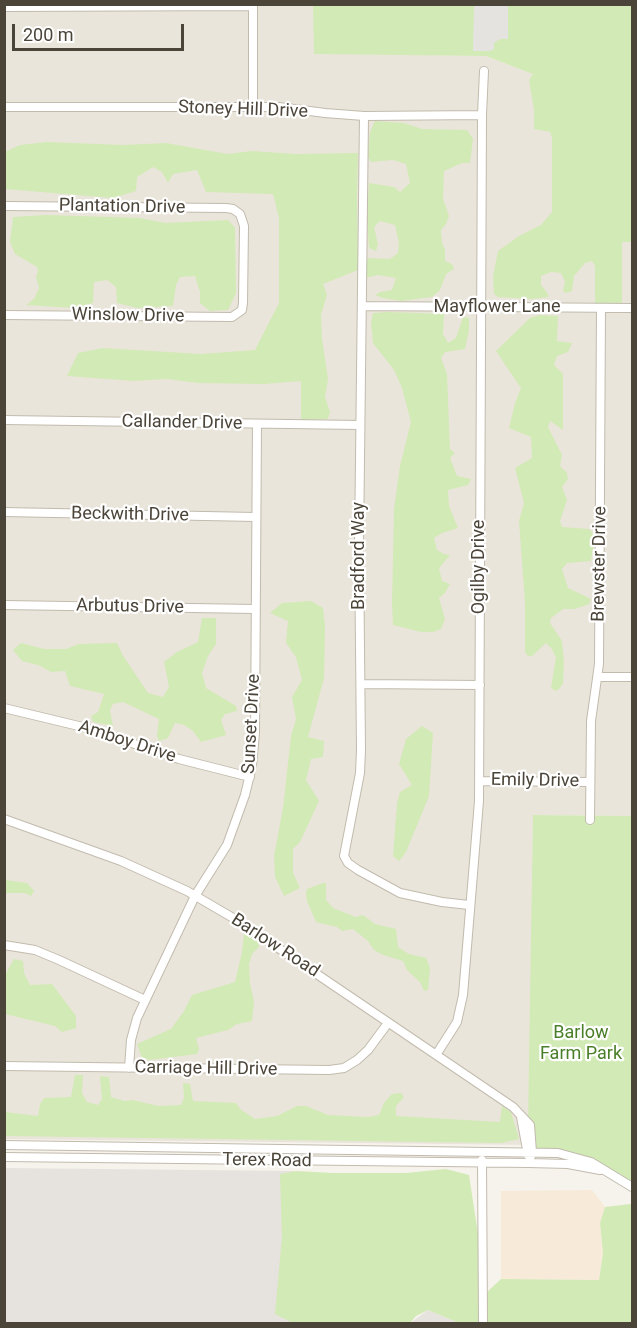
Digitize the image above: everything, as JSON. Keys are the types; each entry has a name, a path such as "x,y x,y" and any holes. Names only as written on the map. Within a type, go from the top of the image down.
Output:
{"street":[{"path":"4,7 253,5 254,107"},
{"name":"Ogilby Drive","path":"436,1055 454,1027 460,1010 480,781 479,625 484,71"},
{"name":"Stoney Hill Drive","path":"4,107 279,107 364,116 482,115"},
{"name":"Bradford Way","path":"364,116 360,425 360,774 345,859 358,870 400,892 442,902 469,905"},
{"name":"Plantation Drive","path":"4,206 226,208 238,212 244,226 243,303"},
{"name":"Winslow Drive","path":"4,315 223,318 238,314 242,310 243,303"},
{"name":"Mayflower Lane","path":"362,306 633,308"},
{"name":"Brewster Drive","path":"590,820 591,722 599,677 602,308"},
{"name":"Callander Drive","path":"4,420 360,425"},
{"name":"Sunset Drive","path":"129,1068 133,1030 145,1000 195,896 227,844 243,803 249,777 255,733 256,424"},
{"name":"Beckwith Drive","path":"4,512 255,516"},
{"name":"Arbutus Drive","path":"4,605 255,609"},
{"path":"599,677 633,677"},
{"path":"361,684 480,685"},
{"name":"Amboy Drive","path":"4,708 87,728 179,759 249,777"},
{"name":"Emily Drive","path":"480,781 590,782"},
{"name":"Barlow Road","path":"4,819 121,861 195,896 298,960 504,1100 530,1125 529,1163"},
{"path":"4,945 35,950 145,1000"},
{"name":"Carriage Hill Drive","path":"4,1066 334,1070 352,1064 365,1054 388,1023"},
{"path":"6,1145 6,1157"},
{"name":"Terex Road","path":"6,1145 530,1152"},
{"path":"115,1147 115,1159"},
{"path":"481,1151 483,1323"},
{"path":"530,1152 558,1152 580,1158 633,1186"},
{"name":"Terex Road","path":"6,1157 529,1163"},
{"path":"529,1163 568,1164 607,1172"}],"shaded area":[{"path":"5,5 313,5 315,53 486,56 534,74 552,129 622,308 622,242 632,242 632,816 533,815 532,1145 5,1139"},
{"path":"474,5 508,5 508,39 500,39 494,43 494,49 490,51 473,51"},
{"path":"5,1168 296,1171 296,1323 5,1324"},
{"path":"592,1190 605,1207 600,1223 603,1253 599,1280 501,1279 501,1191"},
{"path":"428,1310 459,1323 409,1324"}],"green space":[{"path":"313,5 632,5 632,242 622,242 622,308 595,308 595,266 592,261 585,263 574,276 572,291 566,293 563,291 565,282 561,273 551,272 541,276 541,285 548,297 532,299 498,297 494,294 493,276 498,251 519,236 541,225 552,212 552,138 550,132 534,129 534,110 529,80 533,74 486,56 314,54"},
{"path":"375,121 404,123 422,129 467,130 473,139 470,163 462,163 444,171 443,199 449,216 441,230 442,243 445,250 445,261 452,264 454,269 446,274 440,290 432,297 401,301 383,298 375,295 392,290 396,278 378,275 365,278 366,258 390,259 398,253 399,243 395,225 380,221 374,227 378,245 376,251 369,248 367,222 369,183 394,187 400,192 410,183 406,164 393,160 371,162 368,157 370,132"},
{"path":"47,142 123,145 166,143 228,154 252,151 295,154 358,153 358,270 323,284 327,295 321,315 328,379 325,397 330,412 328,419 301,420 301,381 264,384 198,383 167,379 134,381 67,376 78,353 103,348 201,354 255,350 279,303 279,218 273,194 206,192 197,170 173,174 168,183 162,172 153,167 137,177 136,191 113,198 5,189 5,152 20,145"},
{"path":"46,215 140,218 165,223 228,220 235,228 236,293 228,310 210,311 200,303 200,292 195,276 180,277 176,285 173,306 137,308 117,303 116,287 107,280 94,282 93,303 74,308 26,305 34,299 39,288 36,277 38,271 37,267 15,254 10,242 13,217"},
{"path":"373,313 444,314 443,334 448,343 456,338 463,317 469,318 465,349 445,352 441,358 447,374 450,449 455,453 450,458 457,476 471,479 468,485 448,490 449,506 458,528 434,538 437,550 450,555 439,568 442,581 450,584 439,598 445,619 441,629 433,632 421,632 393,625 394,509 400,466 411,422 402,388 394,370 373,343 371,323"},
{"path":"540,315 558,316 557,341 572,343 568,352 557,356 554,365 563,374 563,430 550,421 548,427 562,455 560,466 567,473 568,479 562,487 567,500 560,521 562,527 589,529 593,534 594,543 591,561 567,563 562,569 568,588 591,599 589,604 575,609 563,609 551,618 550,623 562,641 564,662 563,683 556,691 551,688 556,657 551,648 546,643 532,656 528,656 525,652 525,603 519,521 524,503 515,468 532,458 531,437 509,428 521,388 496,351 530,318"},
{"path":"311,601 323,608 325,627 324,678 308,737 324,741 323,757 311,759 306,780 319,801 300,842 293,849 293,873 300,888 284,896 275,877 274,856 283,808 291,736 296,719 292,697 302,680 296,657 286,643 288,621 270,613 282,603"},
{"path":"202,618 216,618 216,644 208,656 202,673 206,688 236,706 237,711 225,714 221,720 226,735 201,742 193,731 184,725 175,723 168,738 159,741 157,736 159,719 123,702 113,704 110,710 113,726 93,722 91,716 98,712 104,694 70,686 65,671 51,672 38,665 22,661 13,650 21,643 44,649 66,649 79,644 117,643 148,693 163,697 169,687 164,662 177,652 198,642"},
{"path":"422,726 433,733 429,796 406,852 399,861 393,856 397,803 400,792 412,785 399,764 406,739"},
{"name":"Barlow Farm Park","path":"533,815 632,816 632,1184 591,1160 532,1152 528,1123"},
{"path":"5,880 27,883 34,891 31,896 25,893 5,893"},
{"path":"326,883 326,900 333,908 356,917 363,915 375,924 396,929 398,947 409,954 426,958 430,968 428,990 424,991 420,982 407,970 403,961 374,950 368,941 353,929 342,931 337,927 316,922 306,893 307,889"},
{"path":"244,933 257,936 259,947 252,954 249,964 254,1002 252,1021 196,1038 199,1049 197,1054 149,1060 142,1058 137,1044 171,1029 192,995 235,982"},
{"path":"14,959 23,961 24,973 30,985 52,984 76,1016 76,1028 62,1032 55,1026 5,1014 5,975"},
{"path":"75,1075 83,1075 82,1093 87,1102 98,1105 102,1099 100,1076 109,1077 111,1097 158,1106 181,1105 184,1098 183,1083 190,1084 193,1101 236,1103 240,1109 255,1119 277,1116 297,1106 306,1106 328,1115 368,1117 379,1115 384,1103 392,1094 401,1093 404,1097 396,1106 396,1116 500,1122 502,1106 511,1112 519,1139 501,1143 5,1136 5,1112 38,1116 40,1104 44,1098 71,1097"},
{"path":"446,1169 469,1175 478,1234 478,1323 459,1323 428,1310 416,1316 409,1324 293,1323 275,1314 282,1237 280,1174 296,1171 406,1173"},
{"path":"632,1205 632,1323 487,1323 487,1292 501,1279 599,1280 603,1253 600,1223 605,1207"}]}
